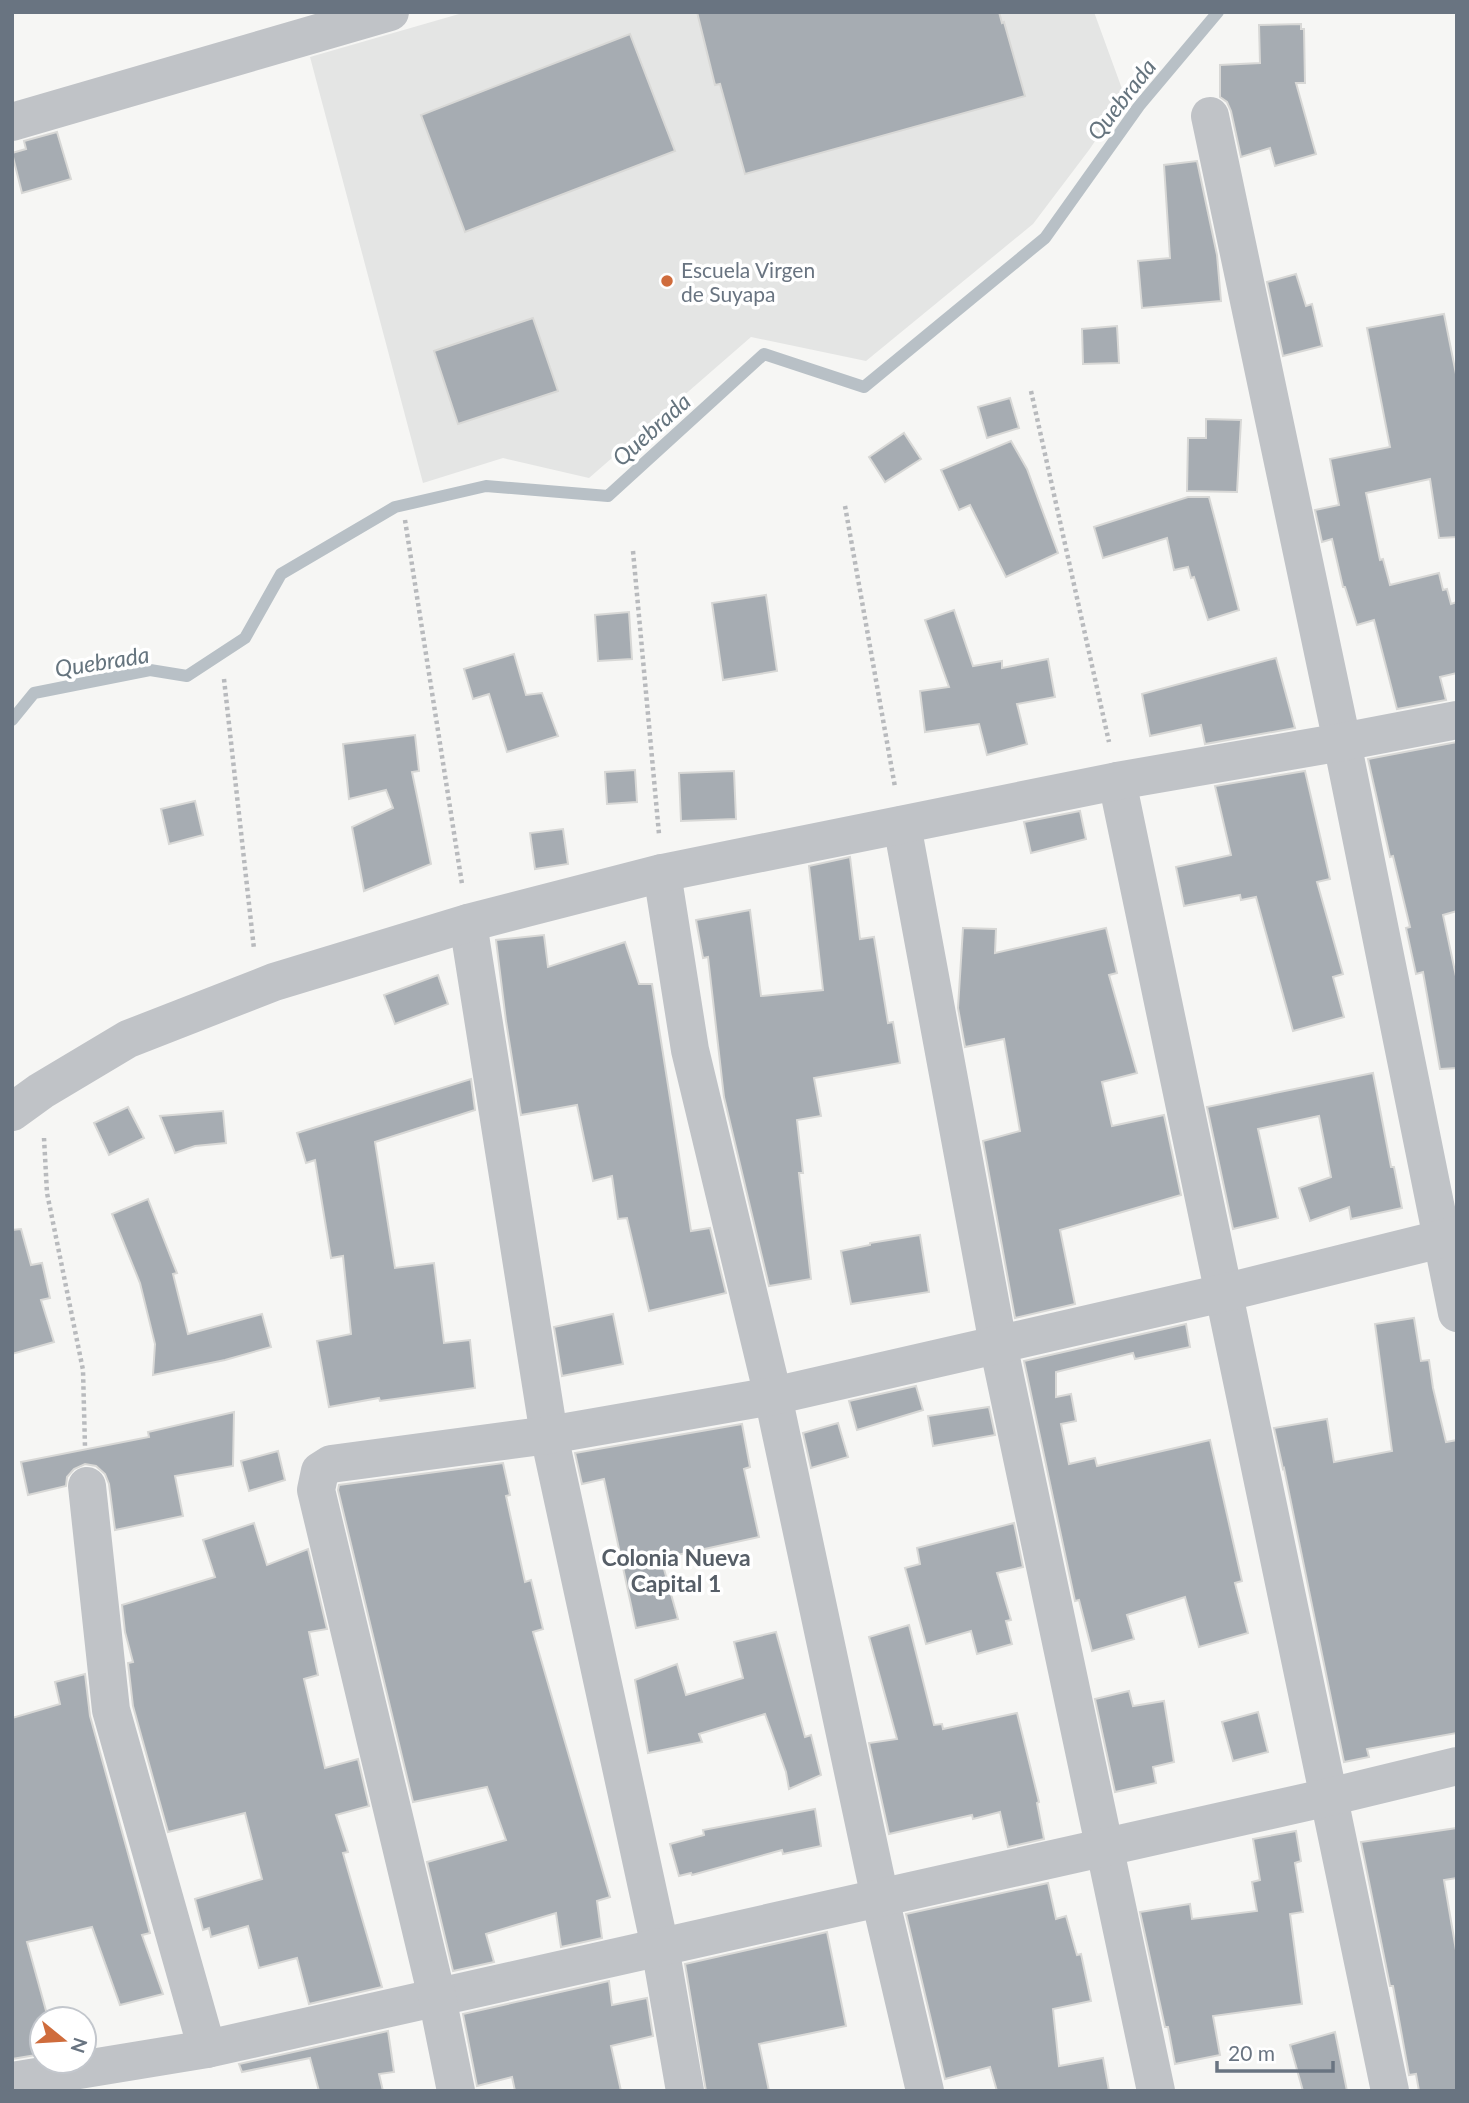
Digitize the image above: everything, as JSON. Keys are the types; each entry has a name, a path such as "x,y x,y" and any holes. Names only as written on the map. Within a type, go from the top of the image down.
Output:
{"street":[{"path":"12,122 390,12"},
{"path":"1210,116 1449,1237 1457,1313"},
{"path":"27,1102 128,1039 258,988 468,923 663,873 1117,781 1457,719"},
{"path":"1117,781 1390,2091"},
{"path":"902,825 998,1344 1156,2091"},
{"path":"663,873 690,1050 773,1396 880,1898 925,2091"},
{"path":"468,923 549,1435 660,1947 685,2091"},
{"path":"456,2091 437,1997 316,1490 320,1471 331,1464 549,1435 773,1396 1223,1293 1449,1237"},
{"path":"87,1486 111,1710 207,2049"},
{"path":"12,2081 207,2049 1457,1766"}],"path":[{"path":"1031,391 1117,781"},
{"path":"845,506 902,825"},
{"path":"405,520 468,923"},
{"path":"633,551 663,873"},
{"path":"224,679 258,988"},
{"path":"27,1102 83,1370 87,1486"}],"shaded area":[{"name":"Escuela Virgen de Suyapa","path":"466,12 1094,12 1125,97 1033,224 866,361 751,337 589,478 503,458 423,483 310,57"}],"building":[{"path":"697,12 999,12 1025,96 745,174 720,84 715,85"},
{"path":"1301,24 1301,29 1304,29 1305,83 1296,83 1316,154 1275,166 1270,148 1241,157 1231,111 1227,102 1220,97 1220,65 1260,63 1259,25"},
{"path":"630,34 675,151 465,232 421,115"},
{"path":"57,132 71,179 22,193 12,153 26,149 24,141"},
{"path":"1197,161 1217,255 1221,301 1142,308 1138,261 1170,258 1164,165"},
{"path":"1296,274 1306,306 1312,304 1322,346 1283,356 1267,282"},
{"path":"1444,314 1457,379 1457,537 1439,538 1430,479 1366,493 1380,560 1383,559 1390,585 1439,573 1443,590 1447,589 1451,604 1457,602 1457,673 1440,677 1446,700 1397,709 1374,620 1357,625 1343,587 1332,539 1322,542 1315,510 1339,505 1330,459 1390,447 1367,328"},
{"path":"533,318 558,391 458,424 434,351"},
{"path":"1117,326 1119,363 1083,364 1082,329"},
{"path":"1010,398 1019,428 987,438 978,407"},
{"path":"1206,419 1241,420 1237,492 1187,491 1188,438 1206,438"},
{"path":"904,433 921,459 885,482 869,457"},
{"path":"1011,441 1027,469 1058,553 1006,577 970,505 959,510 941,470"},
{"path":"1188,497 1209,497 1239,610 1208,620 1188,567 1174,570 1167,538 1103,558 1094,527"},
{"path":"766,595 777,671 723,680 712,603"},
{"path":"954,610 973,666 1002,661 1002,668 1048,659 1055,697 1017,704 1027,744 987,755 979,724 925,732 920,691 949,687 925,620"},
{"path":"629,612 632,659 598,661 595,615"},
{"path":"514,654 526,695 542,693 558,736 507,752 489,694 473,699 464,669"},
{"path":"1276,658 1295,728 1205,744 1201,725 1150,736 1142,694"},
{"path":"415,735 419,771 412,772 431,864 364,891 352,827 393,808 386,790 349,799 343,744"},
{"path":"1457,742 1457,911 1443,915 1457,981 1457,1068 1440,1069 1423,972 1416,974 1406,928 1410,927 1393,856 1390,857 1368,759"},
{"path":"635,770 637,802 607,804 605,772"},
{"path":"734,771 736,819 681,821 679,773"},
{"path":"1305,771 1330,879 1317,882 1343,974 1333,977 1344,1017 1293,1031 1256,897 1241,900 1240,895 1184,906 1176,867 1231,855 1215,786"},
{"path":"195,801 203,835 169,844 161,809"},
{"path":"1080,811 1086,839 1031,853 1024,822"},
{"path":"563,829 568,864 535,869 530,833"},
{"path":"850,857 860,939 874,937 888,1023 893,1022 900,1063 814,1078 821,1116 797,1120 803,1173 799,1173 811,1279 769,1286 724,1097 708,957 703,958 696,920 750,910 761,996 823,990 809,866"},
{"path":"963,928 996,929 995,953 1106,928 1117,973 1109,975 1137,1073 1102,1082 1112,1126 1164,1115 1181,1195 1060,1230 1075,1304 1015,1318 983,1141 1020,1131 1004,1039 965,1047 958,1008"},
{"path":"544,935 548,967 625,942 639,984 652,984 691,1231 710,1228 726,1293 649,1311 627,1218 618,1219 612,1176 593,1181 577,1105 521,1115 496,940"},
{"path":"438,975 448,1004 395,1024 384,995"},
{"path":"1373,1073 1391,1167 1394,1167 1402,1208 1351,1219 1349,1207 1310,1221 1299,1188 1331,1177 1319,1116 1258,1129 1278,1218 1233,1229 1207,1107"},
{"path":"471,1079 475,1110 375,1142 395,1268 434,1263 444,1343 470,1340 475,1388 380,1401 379,1398 329,1407 317,1341 351,1334 343,1256 331,1258 315,1160 306,1163 297,1133"},
{"path":"128,1107 144,1138 109,1155 94,1123"},
{"path":"223,1111 226,1143 195,1146 175,1153 160,1116"},
{"path":"148,1199 177,1273 173,1274 188,1334 262,1314 271,1347 153,1375 155,1344 140,1283 112,1214"},
{"path":"21,1229 31,1265 42,1263 50,1298 41,1300 54,1342 12,1354 12,1230"},
{"path":"920,1235 929,1292 851,1304 841,1251"},
{"path":"613,1314 623,1364 562,1376 554,1327"},
{"path":"1414,1318 1421,1361 1429,1360 1446,1442 1457,1440 1457,1733 1367,1749 1369,1757 1344,1762 1274,1428 1327,1419 1334,1462 1392,1451 1375,1324"},
{"path":"1186,1324 1190,1347 1135,1359 1133,1353 1056,1372 1056,1397 1071,1394 1076,1421 1061,1424 1069,1464 1095,1458 1097,1466 1210,1440 1242,1581 1235,1583 1248,1633 1199,1647 1185,1597 1127,1615 1134,1639 1092,1651 1079,1600 1075,1601 1024,1361"},
{"path":"916,1386 923,1410 857,1430 849,1401"},
{"path":"989,1407 995,1435 933,1446 928,1416"},
{"path":"234,1412 233,1466 175,1476 183,1516 115,1530 109,1484 105,1474 96,1466 85,1464 74,1469 67,1477 66,1486 28,1495 21,1462 149,1437 148,1432"},
{"path":"838,1423 848,1457 811,1468 803,1433"},
{"path":"742,1424 750,1467 744,1469 759,1537 668,1557 669,1560 662,1562 678,1619 636,1628 604,1479 582,1484 575,1453"},
{"path":"278,1451 285,1480 249,1491 241,1461"},
{"path":"503,1463 510,1495 506,1496 525,1582 531,1580 543,1629 533,1632 610,1897 597,1901 602,1938 561,1947 556,1913 486,1934 494,1962 453,1971 427,1862 506,1840 487,1787 413,1802 338,1490 339,1485"},
{"path":"254,1523 267,1565 308,1549 327,1629 309,1632 318,1675 304,1679 325,1768 358,1759 369,1806 336,1815 348,1852 343,1853 382,1987 309,2004 297,1958 259,1968 248,1926 211,1937 209,1928 203,1930 195,1899 262,1879 245,1813 168,1832 133,1706 128,1663 133,1662 125,1632 122,1605 215,1577 203,1540"},
{"path":"1014,1523 1023,1567 997,1573 1011,1620 1006,1621 1012,1644 977,1654 971,1631 926,1644 905,1568 920,1564 917,1548"},
{"path":"909,1625 934,1725 942,1724 943,1729 1017,1713 1039,1802 1037,1803 1044,1839 1008,1847 1000,1812 973,1819 972,1815 889,1834 869,1743 897,1739 869,1637"},
{"path":"776,1632 805,1737 811,1735 821,1775 789,1789 786,1772 765,1714 699,1734 702,1742 648,1753 635,1680 677,1664 686,1695 743,1678 734,1642"},
{"path":"85,1674 90,1716 150,1933 142,1935 163,1994 120,2005 92,1927 27,1942 44,2005 28,2005 28,2056 12,2059 12,1718 60,1704 55,1682"},
{"path":"1129,1691 1133,1706 1164,1701 1174,1762 1153,1767 1156,1783 1115,1792 1095,1699"},
{"path":"1258,1712 1268,1752 1233,1761 1222,1722"},
{"path":"815,1809 821,1846 783,1854 782,1850 692,1875 679,1876 670,1844 704,1835 703,1830"},
{"path":"1457,1828 1457,1878 1444,1880 1457,1956 1457,2091 1419,2091 1416,2074 1409,2075 1393,1986 1390,1986 1361,1842"},
{"path":"1296,1831 1301,1861 1295,1863 1303,1912 1290,1914 1302,2004 1213,2016 1220,2055 1175,2064 1140,1912 1190,1904 1192,1919 1257,1911 1252,1882 1260,1880 1253,1839"},
{"path":"1048,1883 1056,1919 1066,1916 1077,1955 1081,1954 1091,2001 1053,2009 1059,2066 1103,2058 1109,2091 997,2091 990,2067 945,2079 906,1914"},
{"path":"827,1932 846,2026 759,2044 769,2091 706,2091 685,1964"},
{"path":"609,1981 612,2005 647,1998 653,2036 611,2046 621,2091 515,2091 512,2077 477,2086 463,2014"},
{"path":"388,2031 394,2072 379,2074 383,2091 319,2091 310,2058 242,2072 239,2064"},
{"path":"1335,2032 1347,2091 1303,2091 1290,2045"}],"waterway":[{"name":"Quebrada","path":"12,720 34,693 150,670 187,676 245,638 281,574 395,507 486,486 608,496 764,354 864,387 1045,238 1139,106 1218,12"}],"place":[{"name":"Escuela Virgen de Suyapa","path":"667,281"}],"district":[{"name":"Colonia Nueva Capital 1","path":"676,1570"}]}
